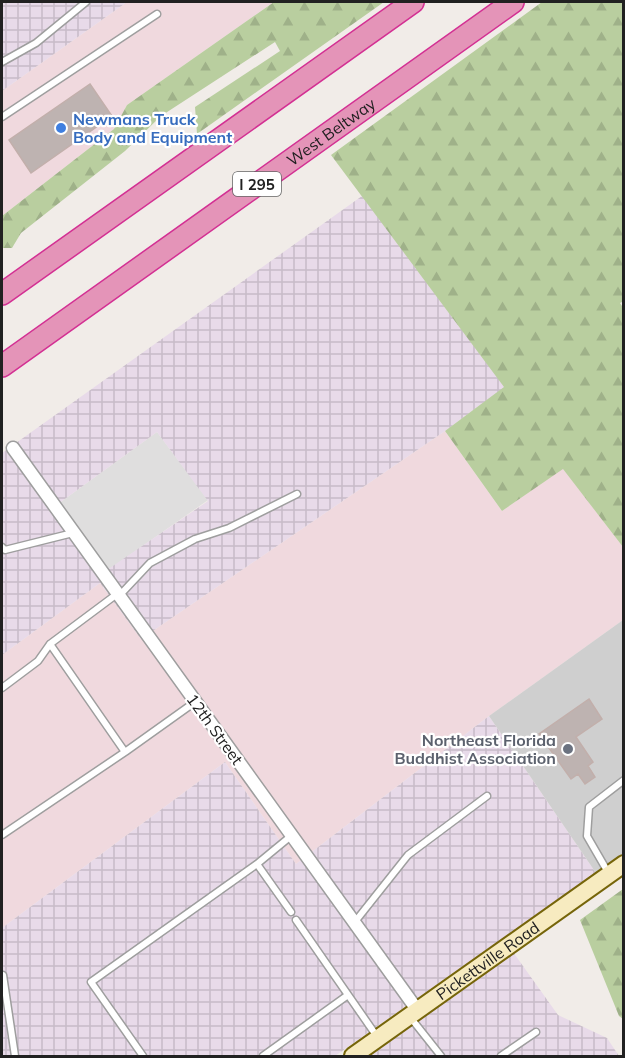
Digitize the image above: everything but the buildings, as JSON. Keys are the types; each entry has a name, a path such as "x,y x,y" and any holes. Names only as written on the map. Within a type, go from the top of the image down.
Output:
{"highway":[{"path":"2,294 413,2"},
{"name":"West Beltway","path":"2,366 513,2"}],"street":[{"name":"12th Street","path":"13,448 354,923 414,1014"},
{"name":"Pickettville Road","path":"358,1055 378,1038 624,864"}],"lane":[{"path":"2,62 36,43 86,2"},
{"path":"2,117 157,14"},
{"path":"2,688 38,661 50,644 118,595 150,563 195,539 229,528 297,494"},
{"path":"2,547 5,550 73,533"},
{"path":"50,644 125,752"},
{"path":"2,836 195,702"},
{"path":"610,874 587,836 589,807 624,780"},
{"path":"354,923 408,855 487,796"},
{"path":"143,1056 91,982 257,864 291,836"},
{"path":"257,864 291,912"},
{"path":"296,920 378,1038"},
{"path":"3,975 15,1056"},
{"path":"263,1056 348,995"},
{"path":"414,1014 441,1056"},
{"path":"501,1056 536,1032"}],"shaded area":[{"path":"2,2 127,2 2,91"},
{"path":"127,2 274,2 127,105 114,129 2,216 2,91"},
{"path":"362,196 505,387 445,431 141,639 100,583 2,655 2,453","holes":["157,432 208,501 107,570 58,504"]},
{"path":"445,431 502,511 563,468 623,547 623,620 489,716 296,864 225,762 2,928 2,655 100,583 141,639"},
{"path":"157,432 208,500 107,571 58,504"},
{"path":"623,620 623,854 596,873 489,716"},
{"path":"489,716 596,873 335,1056 2,1056 2,928 225,762 296,864"},
{"path":"513,952 558,1015 607,1038 619,1056 365,1056"}],"green space":[{"path":"274,2 384,2 197,134 195,107 280,51 275,42 161,116 125,151 21,233 12,248 2,248 2,216 114,129 127,105"},
{"path":"542,2 623,2 624,301 620,303 624,309 623,547 563,469 502,511 445,431 504,387 331,155"},
{"path":"623,889 623,1019 619,1016 580,920"}],"place":[{"name":"Newmans Truck Body and Equipment","path":"61,128"},
{"name":"Northeast Florida Buddhist Association","path":"568,749"}]}
